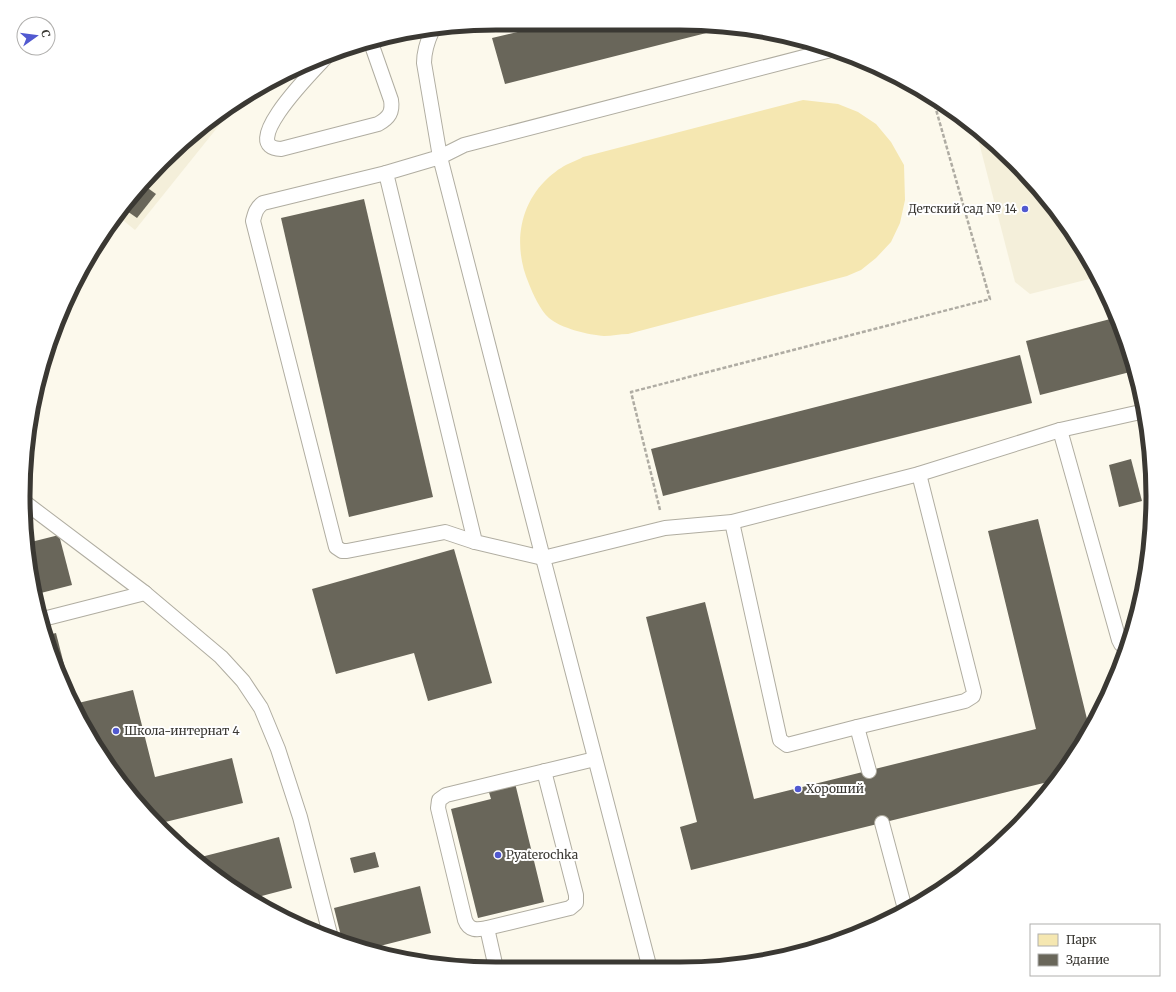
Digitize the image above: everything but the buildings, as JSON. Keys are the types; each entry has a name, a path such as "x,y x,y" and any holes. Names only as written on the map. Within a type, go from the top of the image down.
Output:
{"lane":[{"path":"430,35 424,53 424,63 440,157 648,962"},
{"path":"319,65 286,101 270,126 268,142 276,149 378,124 385,120 390,114 392,107 391,100 372,47"},
{"path":"822,52 464,145 440,157 386,173 263,204 257,208 253,221 336,547 342,551 347,551 446,532 475,542 543,558 664,528 732,522 919,474 1060,430 1138,413"},
{"path":"386,173 475,542"},
{"path":"1060,430 1121,645"},
{"path":"732,522 780,740 787,744 791,744 966,701 973,696 974,692 919,474"},
{"path":"30,507 145,593 221,657 243,681 261,708 278,749 300,817 326,930"},
{"path":"46,618 145,593"},
{"path":"857,727 869,771"},
{"path":"544,771 576,895 576,902 570,908 487,928 475,930 470,928 465,920 438,808 439,800 446,795 544,771 595,759"},
{"path":"882,823 904,905"},
{"path":"487,928 495,962"}],"path":[{"path":"664,528 631,392 990,299 935,106"}],"shaded area":[{"path":"226,116 135,230 121,219 126,212 166,166 212,126"},
{"name":"Детский сад № 14","path":"978,138 1010,166 1050,212 1084,263 1092,278 1030,294 1015,282"}],"green space":[{"path":"803,100 838,104 858,112 876,124 891,142 904,165 905,200 900,223 891,242 876,258 861,270 847,276 628,334 604,336 583,333 560,325 546,315 535,297 524,270 520,241 521,227 525,213 539,188 549,177 564,166 583,157"}],"place":[{"name":"Детский сад № 14","path":"1025,209"},
{"name":"Школа-интернат 4","path":"116,731"},
{"name":"Хороший","path":"798,789"},
{"name":"Pyaterochka","path":"498,855"}]}
